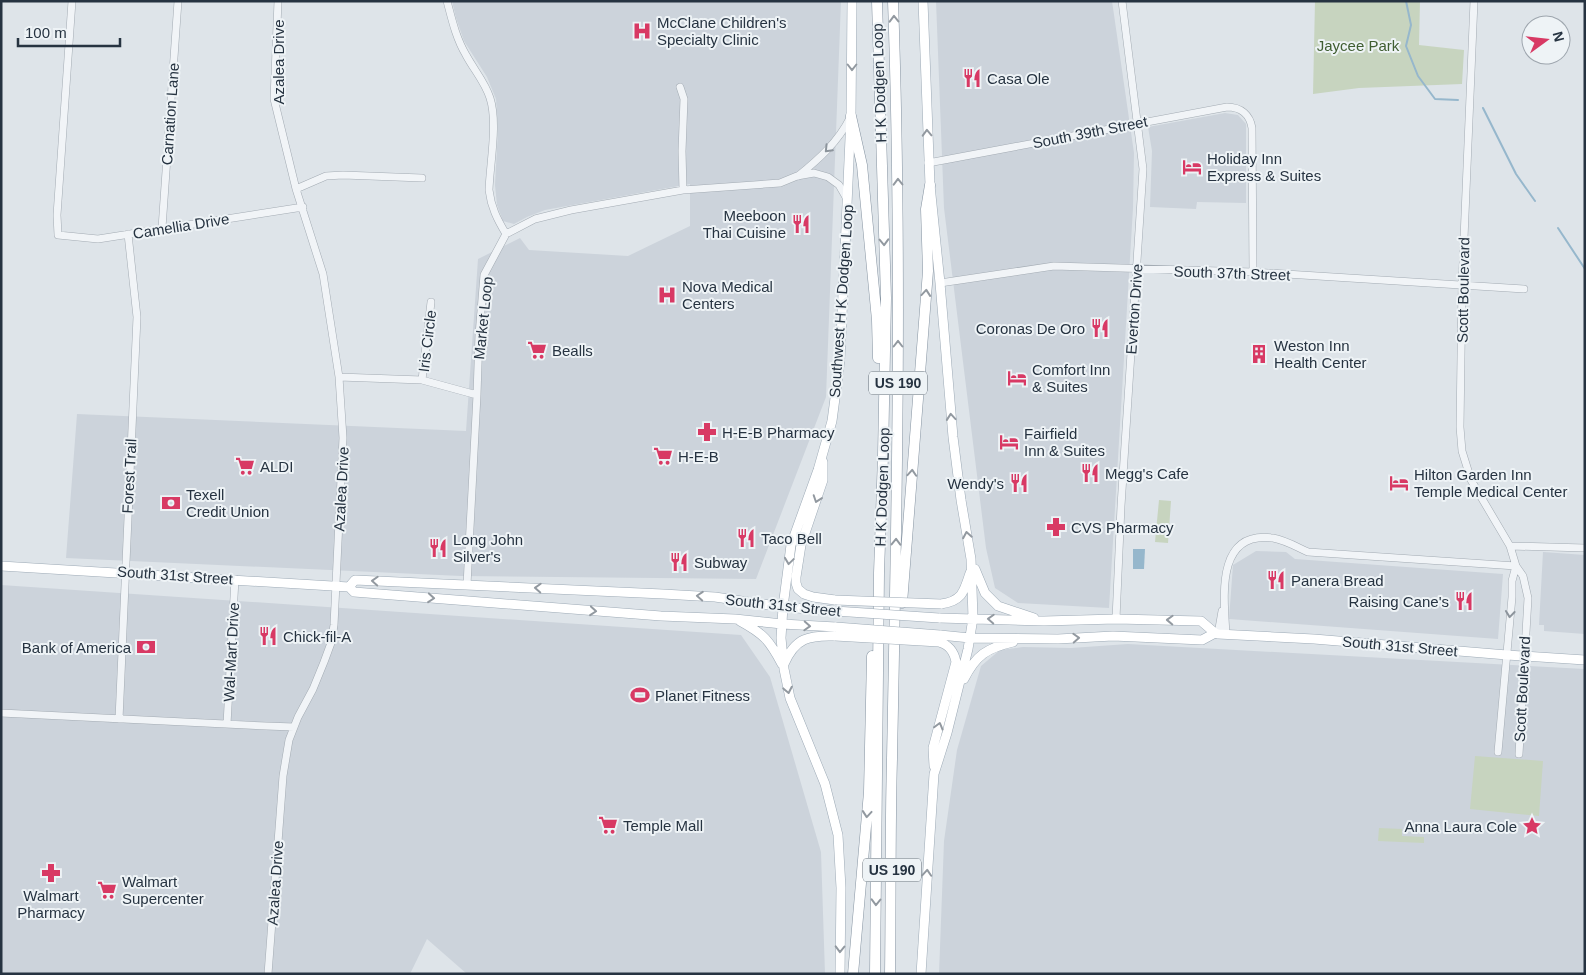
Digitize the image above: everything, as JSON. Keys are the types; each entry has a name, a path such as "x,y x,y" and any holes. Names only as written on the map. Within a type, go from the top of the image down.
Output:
{"highway":[{"name":"H K Dodgen Loop","path":"875,974 879,573 886,298 877,1"},
{"name":"H K Dodgen Loop","path":"890,974 899,316 893,1"},
{"path":"851,116 862,165 876,310 883,456"},
{"path":"892,766 898,722 902,592 928,271 926,209 930,185"},
{"path":"853,974 869,792 872,649 879,573"}],"main road":[{"name":"Southwest H K Dodgen Loop","path":"840,974 841,888 838,834 825,784 790,698 781,638 791,545 832,421 840,360 851,116 852,1"},
{"path":"923,1 928,162 953,437 972,563 973,618 956,698 934,774"},
{"path":"823,452 823,480 801,545 796,577 798,589 804,594 835,600 941,604 952,602 962,595 972,563"},
{"path":"972,563 985,592 998,606 1044,621"},
{"name":"South 31st Street","path":"1,566 349,587 354,592 661,616 735,619 836,632 939,638 1058,639 1113,636 1202,640 1220,633 1585,660"},
{"name":"South 31st Street","path":"349,587 355,580 698,596 783,607 939,618 1044,621 1116,619 1201,621 1220,633"},
{"path":"735,619 767,638 784,667"},
{"path":"784,667 788,654 796,645 805,639 836,632"},
{"path":"920,974 934,774 933,748 956,662 949,646 939,638"},
{"path":"956,698 972,664 983,654 997,646 1012,642 1058,639"}],"street":[{"name":"Camellia Drive","path":"72,1 57,215 58,235 98,238 303,207"},
{"name":"Carnation Lane","path":"162,228 178,1"},
{"name":"Azalea Drive","path":"268,974 283,776 289,740 298,716 313,690 331,644 334,625 344,439 338,377 323,274 296,189 274,99 278,1"},
{"path":"447,1 455,34 467,58 485,85 490,99 493,113 489,190 494,213 506,234 535,219 570,210 683,190 780,183 797,176 816,162 842,134 851,116"},
{"name":"Everton Drive","path":"1116,619 1143,169 1122,1"},
{"name":"Scott Boulevard","path":"1474,1 1462,286 1460,427 1462,451 1471,480 1510,546 1516,566 1523,576 1528,598 1519,754"},
{"path":"680,87 684,99 683,190"},
{"name":"South 39th Street","path":"928,162 1227,107 1241,110 1249,117 1252,128 1253,272"},
{"path":"797,176 814,174 828,177 839,185 848,201"},
{"path":"296,189 326,176 422,178"},
{"name":"Forest Trail","path":"119,719 136,317 128,234"},
{"name":"Market Loop","path":"467,585 479,335 484,275 506,234"},
{"name":"South 37th Street","path":"940,283 1054,266 1253,272 1524,289"},
{"name":"Iris Circle","path":"422,380 431,302"},
{"path":"338,377 422,380 477,395"},
{"path":"1220,633 1224,579 1228,563 1234,552 1242,544 1253,538 1276,539 1308,552 1516,566"},
{"path":"1510,546 1585,548"},
{"name":"Scott Boulevard","path":"1498,752 1512,582 1516,566"},
{"name":"Wal-Mart Drive","path":"227,724 235,579"},
{"path":"1,713 294,726"}],"shaded area":[{"path":"452,1 841,1 826,397 756,579 461,576 66,558 77,414 466,431 478,259 520,238 529,250 628,256 690,226 690,184 545,210 514,224 503,221 497,205 495,185 498,129 496,99 487,77 464,41"},
{"path":"936,1 1112,1 1134,153 1133,208 1109,608 1018,603 995,588 986,548 944,208"},
{"path":"1225,113 1238,115 1246,124 1246,203 1197,202 1196,209 1150,207 1152,151 1148,127"},
{"path":"1256,551 1286,552 1295,559 1503,574 1498,639 1229,619 1233,565"},
{"path":"1543,552 1585,555 1585,634 1544,631 1544,625 1539,625"},
{"path":"1,585 741,635 770,677 821,852 825,974 467,974 427,939 410,974 1,974"},
{"path":"1128,644 1585,669 1585,974 939,974 944,841 957,750 981,666 1000,650 1023,647 1071,648"}],"green space":[{"name":"Jaycee Park","path":"1315,1 1420,1 1419,45 1464,50 1462,84 1359,88 1313,94"},
{"path":"1159,500 1171,501 1168,543 1155,542"},
{"path":"1475,756 1543,761 1539,816 1470,809"},
{"path":"1379,828 1402,829 1402,836 1424,837 1424,843 1378,841"}],"water":[{"path":"1133,549 1145,549 1144,569 1133,569"}],"waterway":[{"path":"1406,1 1411,25 1406,46 1418,76 1435,99 1458,100"},
{"path":"1483,108 1516,174 1535,201"},
{"path":"1558,228 1585,269"}],"place":[{"name":"McClane Children's Specialty Clinic","path":"642,31"},
{"name":"Casa Ole","path":"972,78"},
{"name":"Holiday Inn Express & Suites","path":"1192,167"},
{"name":"Meeboon Thai Cuisine","path":"801,224"},
{"name":"Nova Medical Centers","path":"667,295"},
{"name":"Coronas De Oro","path":"1100,328"},
{"name":"Bealls","path":"537,350"},
{"name":"Weston Inn Health Center","path":"1259,354"},
{"name":"Comfort Inn & Suites","path":"1017,378"},
{"name":"H-E-B Pharmacy","path":"707,432"},
{"name":"Fairfield Inn & Suites","path":"1009,442"},
{"name":"H-E-B","path":"663,456"},
{"name":"ALDI","path":"245,466"},
{"name":"Megg's Cafe","path":"1090,473"},
{"name":"Wendy's","path":"1019,483"},
{"name":"Hilton Garden Inn Temple Medical Center","path":"1399,483"},
{"name":"Texell Credit Union","path":"171,503"},
{"name":"CVS Pharmacy","path":"1056,527"},
{"name":"Taco Bell","path":"746,538"},
{"name":"Long John Silver's","path":"438,548"},
{"name":"Subway","path":"679,562"},
{"name":"Panera Bread","path":"1276,580"},
{"name":"Raising Cane's","path":"1464,601"},
{"name":"Chick-fil-A","path":"268,636"},
{"name":"Bank of America","path":"146,647"},
{"name":"Planet Fitness","path":"640,695"},
{"name":"Temple Mall","path":"608,825"},
{"name":"Anna Laura Cole","path":"1532,826"},
{"name":"Walmart Pharmacy","path":"51,873"},
{"name":"Walmart Supercenter","path":"107,890"}]}
